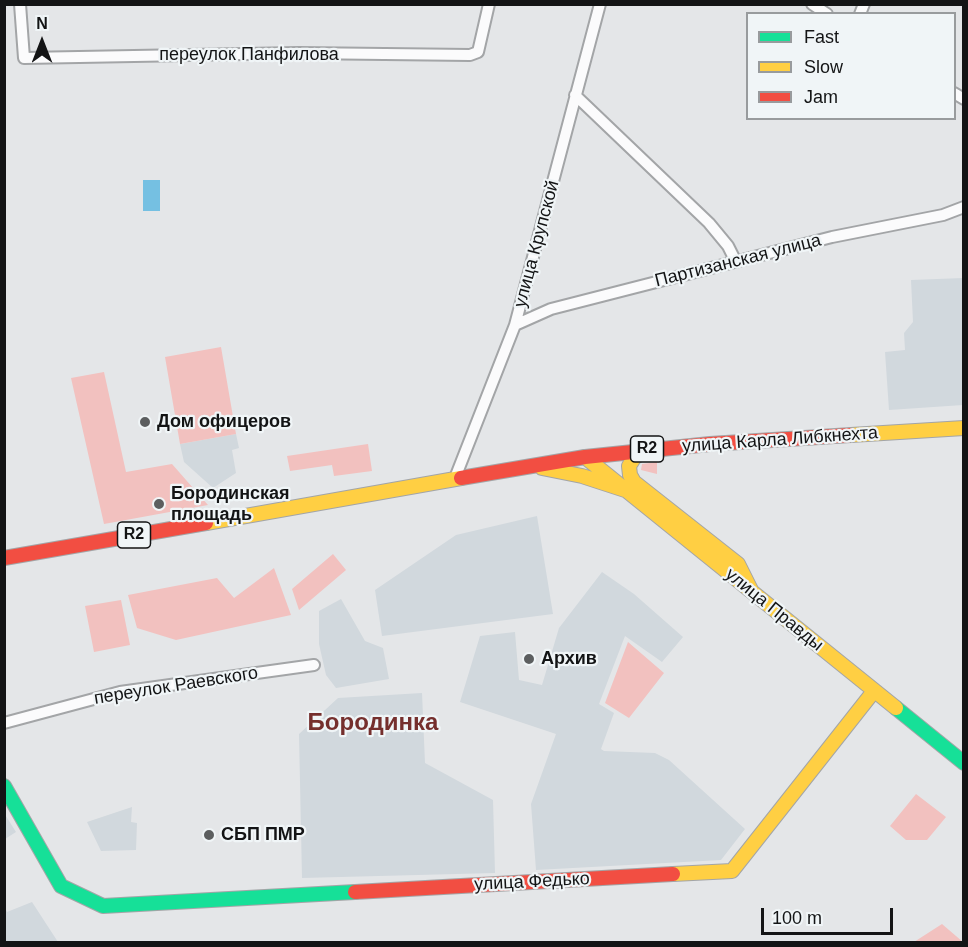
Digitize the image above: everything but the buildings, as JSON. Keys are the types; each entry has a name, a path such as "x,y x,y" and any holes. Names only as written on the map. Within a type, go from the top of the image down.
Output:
{"main road":[{"name":"улица Карла Либкнехта","path":"455,478 647,449 963,428"},
{"path":"647,449 634,458 629,466 634,482 738,564 752,592"},
{"name":"улица Правды","path":"585,457 963,763"},
{"path":"530,466 582,476 627,491"},
{"name":"R2","path":"4,558 455,478"},
{"name":"улица Федько","path":"4,786 61,886 103,906 732,871 874,691"}],"street":[{"name":"переулок Панфилова","path":"20,4 24,58 299,53 470,55 478,52 489,4"},
{"name":"улица Крупской","path":"455,478 515,325 545,219 575,94 600,4"},
{"path":"575,94 709,223 728,246 736,262"},
{"name":"Партизанская улица","path":"515,325 551,309 832,237 943,214 963,207"},
{"name":"переулок Раевского","path":"4,723 120,692 314,665"}],"shaded area":[{"path":"963,278 963,405 889,410 885,352 905,350 904,333 913,322 911,280"},
{"path":"221,347 236,434 180,444 165,357"},
{"path":"104,372 126,472 172,464 208,505 104,524 71,378"},
{"path":"236,434 239,448 232,450 236,473 213,488 184,462 180,444"},
{"path":"368,444 372,471 334,476 332,465 290,471 287,456"},
{"path":"657,462 657,474 641,470 642,464"},
{"path":"537,516 553,614 382,636 375,590 456,535"},
{"path":"333,554 346,570 299,610 292,589"},
{"path":"274,568 291,615 176,640 137,628 128,595 217,578 234,598"},
{"path":"602,572 634,594 683,637 662,662 625,636 599,704 614,713 601,749 655,753 669,760 745,829 721,860 536,870 531,804 556,734 460,702 480,636 515,632 519,680 542,685 559,628"},
{"path":"341,599 365,641 383,648 389,679 336,688 326,675 319,644 319,611"},
{"path":"121,600 130,645 94,652 85,606"},
{"path":"628,642 664,673 629,718 605,703"},
{"path":"422,693 425,763 493,800 495,873 302,878 299,734 338,698"},
{"path":"916,794 946,817 927,840 906,840 890,826"},
{"path":"132,807 131,822 137,823 136,850 101,851 87,822"},
{"path":"4,813 16,832 5,839 4,839"},
{"path":"32,902 58,942 5,942 5,908 7,912"},
{"path":"942,924 963,942 914,942"}],"water":[{"path":"143,180 160,180 160,211 143,211"}],"traffic: fast":[{"path":"896,708 964,763"},
{"path":"4,786 61,886 103,906 355,892"}],"traffic: slow":[{"path":"851,435 964,428"},
{"path":"647,449 634,458 629,466 634,482 738,564 752,592"},
{"path":"585,457 896,708"},
{"path":"542,468 582,476 628,491"},
{"path":"206,523 461,478"},
{"path":"673,874 732,871 874,691"}],"traffic: jam":[{"path":"461,478 585,457 710,444 851,435"},
{"path":"4,558 206,523"},
{"path":"355,892 673,874"}],"place":[{"name":"Дом офицеров","path":"145,422"},
{"name":"Бородинская площадь","path":"159,504"},
{"name":"Архив","path":"529,659"},
{"name":"СБП ПМР","path":"209,835"}],"district":[{"name":"Бородинка","path":"373,723"}]}
